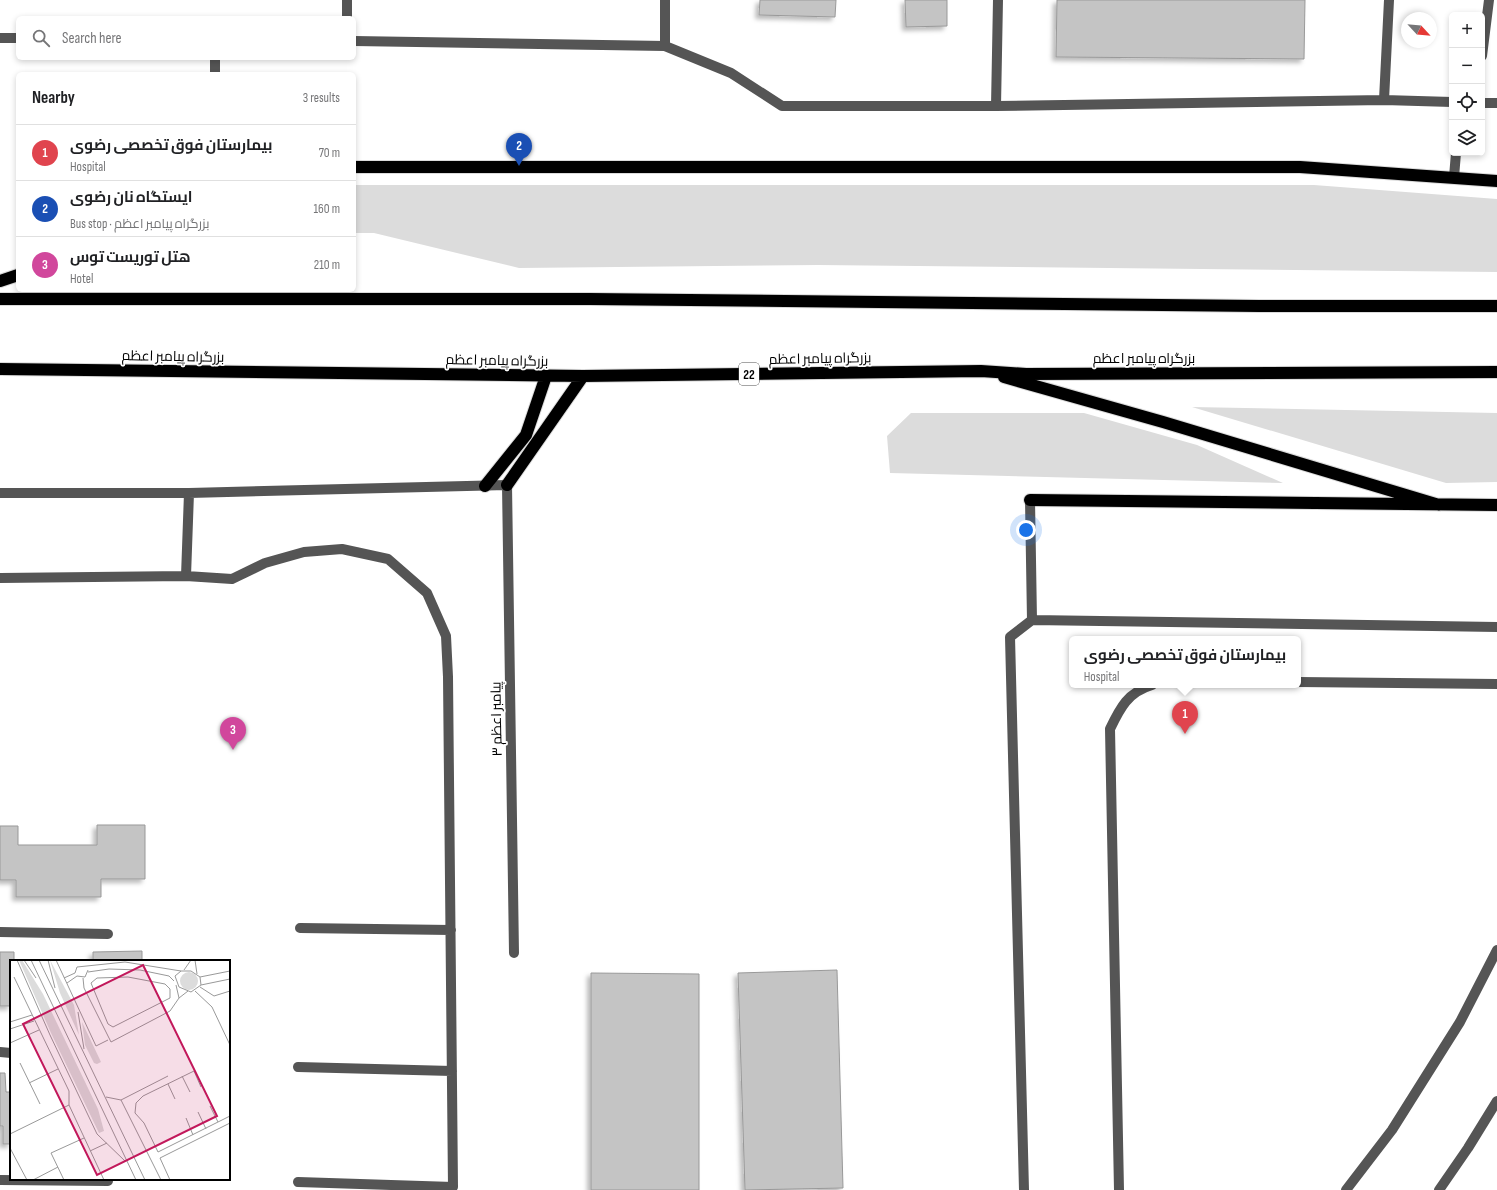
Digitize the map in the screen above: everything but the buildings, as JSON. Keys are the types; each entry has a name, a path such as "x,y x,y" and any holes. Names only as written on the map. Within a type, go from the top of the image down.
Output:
{"highway":[{"path":"356,167 1300,167 1497,181"},
{"path":"0,281 16,276"},
{"path":"0,298 590,299 1251,306 1497,306"},
{"name":"بزرگراه پیامبر اعظم","path":"0,369 546,376 981,371 1026,374 1497,372"},
{"path":"981,371 1156,420 1439,505"},
{"path":"485,486 526,434 546,376"},
{"path":"507,485 583,376"},
{"path":"1030,500 1497,505"}],"street":[{"path":"347,0 347,16"},
{"path":"665,0 665,46"},
{"path":"996,106 998,0"},
{"path":"1384,100 1389,0"},
{"path":"1483,48 1489,0"},
{"path":"0,38 16,38"},
{"path":"356,41 665,46 730,73 782,106 996,106 1384,100 1449,102"},
{"path":"215,60 215,72"},
{"path":"1485,103 1497,103"},
{"path":"1454,177 1456,156"},
{"path":"0,493 189,493 507,485"},
{"name":"پیامبر اعظم ۳","path":"507,485 514,953"},
{"path":"186,576 189,493"},
{"path":"1030,500 1032,620"},
{"path":"0,578 186,576 232,579 265,562 304,552 342,549 388,560 427,593 446,636 448,676 453,1187 298,1182"},
{"path":"1024,1190 1010,637 1032,620 1497,627"},
{"path":"1301,682 1497,684"},
{"path":"1119,1190 1110,729 1122,704 1141,688"},
{"path":"300,928 451,930"},
{"path":"0,932 108,934"},
{"path":"1346,1190 1392,1130 1456,1029 1497,950"},
{"path":"0,1052 10,1053"},
{"path":"298,1067 452,1071"},
{"path":"1439,1190 1468,1148 1497,1101"},
{"path":"0,1180 108,1180"}],"shaded area":[{"path":"356,185 1314,185 1497,199 1497,272 818,265 519,268 374,233 356,233"},
{"path":"1192,407 1497,413 1497,482 1446,483"},
{"path":"911,413 1084,413 1197,445 1283,483 890,473 887,436"}],"place":[{"name":"ایستگاه نان رضوی","path":"519,166"},
{"name":"بیمارستان فوق تخصصی رضوی","path":"1185,734"},
{"name":"هتل توریست توس","path":"233,750"}]}
